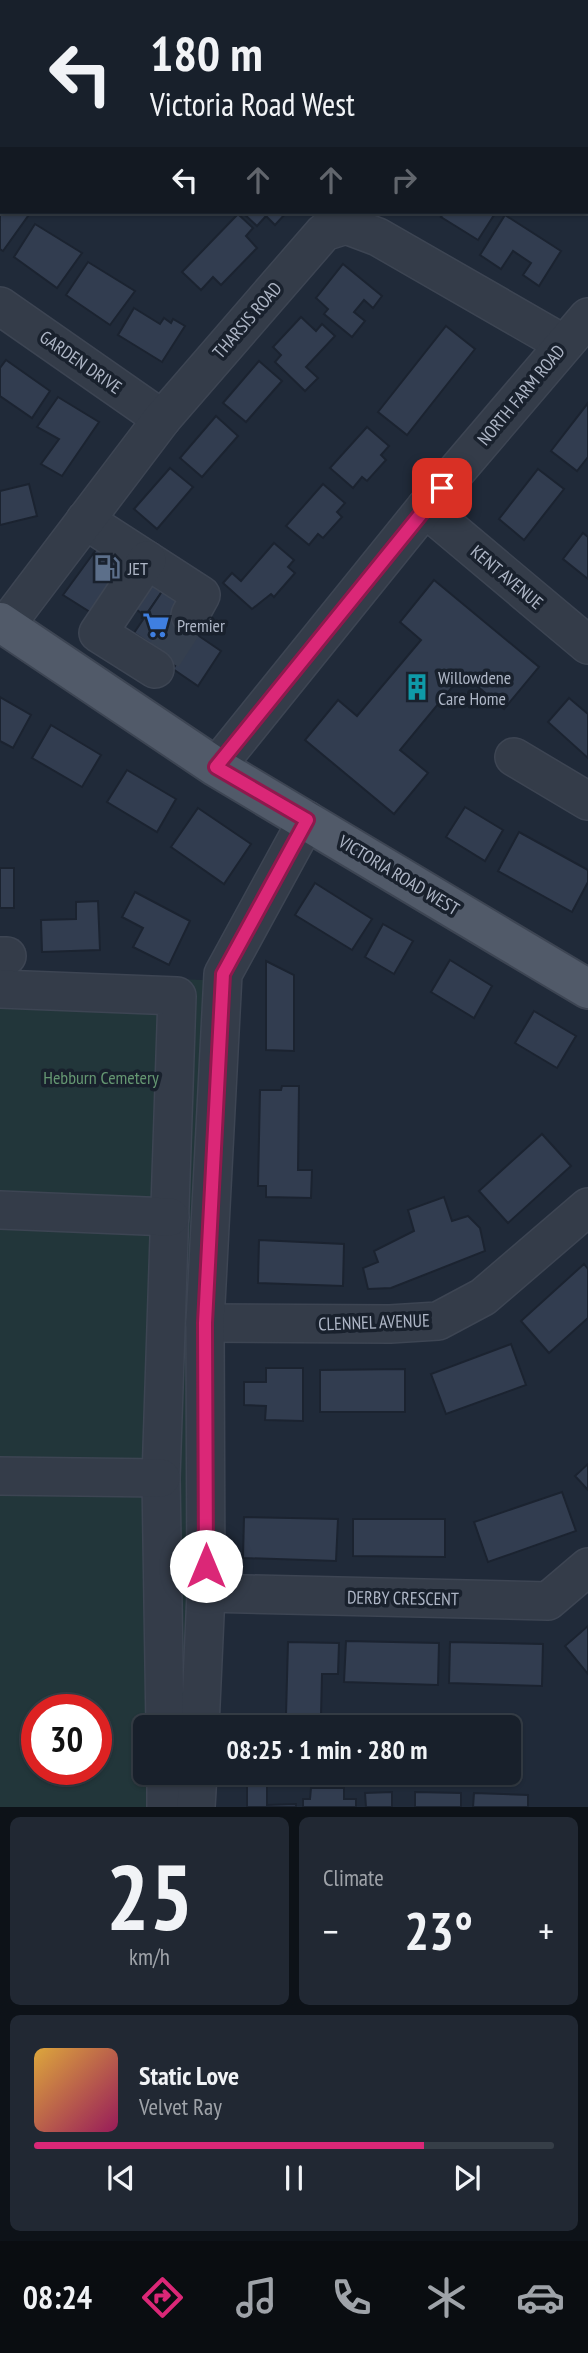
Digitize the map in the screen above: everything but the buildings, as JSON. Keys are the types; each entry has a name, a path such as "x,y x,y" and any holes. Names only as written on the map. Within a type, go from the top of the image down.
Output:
{"main road":[{"name":"VICTORIA ROAD WEST","path":"3,623 216,767 588,989"}],"street":[{"name":"THARSIS ROAD","path":"3,623 162,419 324,232 346,225 378,237 576,330"},
{"name":"GARDEN DRIVE","path":"0,306 162,419"},
{"name":"NORTH FARM ROAD","path":"216,767 425,508 576,330"},
{"name":"KENT AVENUE","path":"425,508 588,645"},
{"path":"85,520 201,595 190,615"},
{"path":"123,704 159,663 98,633 146,560"},
{"path":"514,757 588,801"},
{"path":"201,1715 206,1593 205,1323 223,974 307,820"},
{"path":"2,967 177,996 161,1478 165,1715"},
{"name":"CLENNEL AVENUE","path":"205,1323 390,1324 438,1321 483,1297 588,1207"},
{"path":"0,1210 170,1217"},
{"path":"0,1475 161,1478"},
{"name":"DERBY CRESCENT","path":"206,1593 548,1601 588,1567"},
{"path":"166,1785 166,1807"},
{"path":"196,1807 197,1785"}],"green space":[{"name":"Hebburn Cemetery","path":"0,972 203,980 187,1715 133,1715 133,1785 186,1785 185,1807 0,1807"}],"tunnel":[{"path":"163,657 190,615"}],"place":[{"name":"JET","path":"107,568"},
{"name":"Premier","path":"156,625"},
{"name":"Willowdene Care Home","path":"417,687"}],"route":[{"path":"206,1566 205,1323 223,974 307,820 216,767 442,488"}]}
